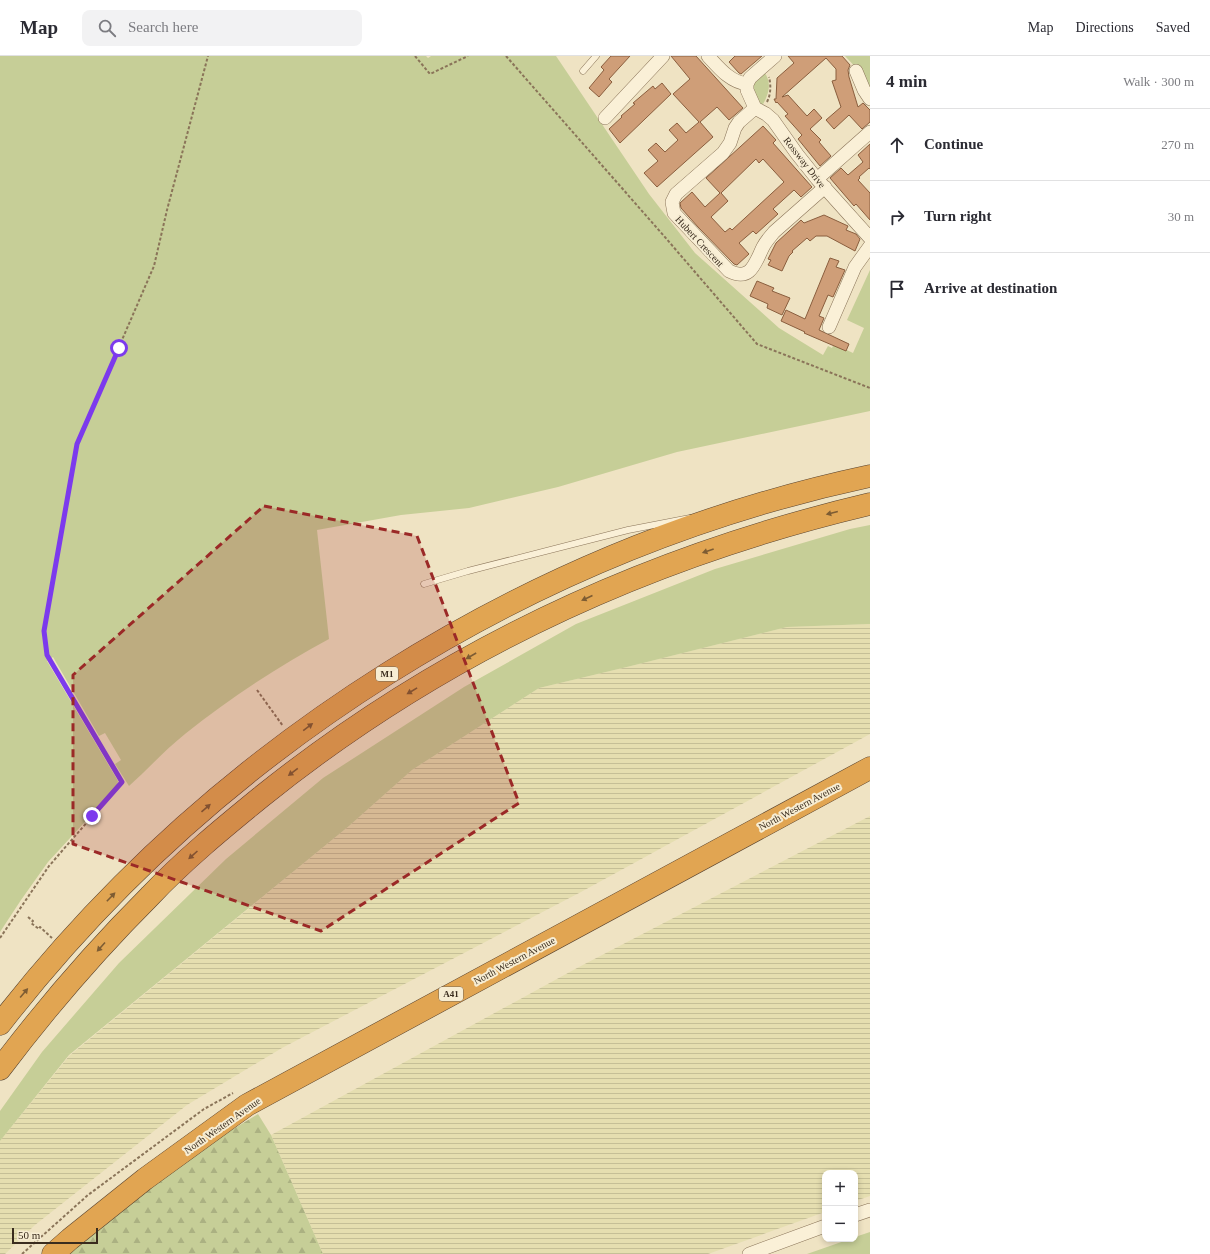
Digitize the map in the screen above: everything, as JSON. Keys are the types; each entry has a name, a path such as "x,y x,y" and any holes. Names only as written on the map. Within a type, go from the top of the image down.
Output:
{"highway":[{"name":"M1","path":"0,1024 51,962 90,918 132,876 218,797 293,739 363,688 467,627 519,600 636,547 698,524 762,503 870,476"},
{"path":"0,1069 34,1023 71,980 146,900 180,867 236,817 282,780 380,710 532,623 648,572 714,548 778,528 870,504"},
{"name":"North Western Avenue","path":"54,1254 70,1239 145,1179 247,1104 870,768"}],"street":[{"path":"605,118 663,56"},
{"path":"708,56 721,70 734,80 747,84 750,78 776,56"},
{"path":"856,71 864,90 870,99"},
{"name":"Rossway Drive","path":"747,84 747,90 757,109 773,120 797,154 870,238"},
{"name":"Hubert Crescent","path":"757,109 739,122 735,128 730,143 723,153 673,198 672,206 674,213 729,271 734,274 744,274 752,269 767,240 821,183 856,143 870,132"},
{"path":"829,327 855,267 870,246"},
{"path":"858,1214 870,1210"},
{"path":"749,1254 822,1227"}],"lane":[{"path":"583,71 596,56"},
{"path":"710,514 762,503"},
{"path":"424,584 468,571 628,530 695,517"}],"path":[{"path":"0,938 49,866 122,782 47,655 44,631 77,444 154,266 167,210 208,56"},
{"path":"416,56 430,74 468,56"},
{"path":"506,56 757,344 870,388"},
{"path":"757,109 767,100 770,89 770,82 765,66"},
{"path":"257,690 293,739"},
{"path":"28,916 33,921 31,923 39,929 40,927 49,934"}],"highlighted area":[{"path":"264,506 417,536 519,803 321,931 73,844 73,675"}],"shaded area":[{"path":"870,624 870,734 581,892 282,1048 187,1105 35,1225 5,1254 0,1254 0,1141 69,1056 349,826 412,770 539,688 787,627"},
{"path":"870,816 870,1196 858,1200 858,1170 822,1170 822,1213 708,1254 323,1254 271,1135 577,968"}],"green space":[{"path":"0,56 426,56 428,58 431,56 556,56 649,194 695,253 779,328 823,355 828,346 832,348 834,344 853,353 864,328 847,320 870,270 870,411 677,452 558,487 469,508 401,515 317,530 329,639 273,671 219,708 178,740 129,786 115,764 121,760 105,733 99,736 53,657 47,661 118,781 117,787 48,862 0,932"},
{"path":"845,56 870,56 870,93 861,73"},
{"path":"764,72 767,76 769,89 762,106 751,86"},
{"path":"870,525 870,624 787,627 539,688 412,770 349,826 69,1055 0,1141 0,1111 42,1052 119,963 226,859 323,778 464,687 576,624 715,569 850,529"},
{"path":"258,1114 271,1135 323,1254 64,1254 210,1143"},
{"path":"870,1232 870,1254 807,1254 841,1242 858,1242 858,1236"}],"building":[{"path":"611,56 630,56 609,79 612,82 599,97 589,88 604,70 601,67"},
{"path":"671,56 696,56 743,108 729,120 717,107 700,122 713,137 657,187 644,173 658,161 648,150 656,143 665,152 678,140 669,130 677,123 686,133 699,122 673,94 690,79"},
{"path":"735,56 762,56 741,74 729,62"},
{"path":"788,56 842,56 850,65 848,70 849,77 858,107 863,103 870,110 870,122 862,129 849,115 834,129 826,120 841,107 832,81 836,80 836,69 826,58 782,97 788,95 807,116 814,109 822,118 810,129 821,140 819,142 831,156 820,166 798,139 802,135 785,116 788,114 777,102 776,103 774,99 776,99 777,78 794,63"},
{"path":"662,83 671,94 620,143 609,129 635,104 633,103 653,86 655,89"},
{"path":"763,126 776,140 773,143 812,187 801,197 794,190 773,209 778,214 756,234 753,231 739,243 749,254 737,265 734,264 681,208 680,203 692,192 705,207 720,193 706,178","holes":["756,159 759,163 763,159 784,182 732,230 730,228 725,232 711,217 728,201 721,193"]},
{"path":"870,144 870,169 869,168 859,177 860,178 858,180 870,193 870,220 856,204 854,206 830,178 841,168 848,175 863,162 858,155"},
{"path":"824,215 848,226 846,230 856,234 860,239 855,251 827,236 816,236 810,241 807,238 792,251 793,252 789,256 782,271 768,265 771,260 768,259 776,243 801,220 804,223"},
{"path":"830,258 839,261 836,267 845,270 833,297 828,295 819,316 824,318 819,330 849,344 846,351 804,333 805,332 781,321 786,310 805,319"},
{"path":"757,281 774,288 772,291 790,298 782,315 767,308 768,304 750,296"}],"route":[{"path":"92,816 122,782 47,655 44,631 77,444 119,348"}]}
